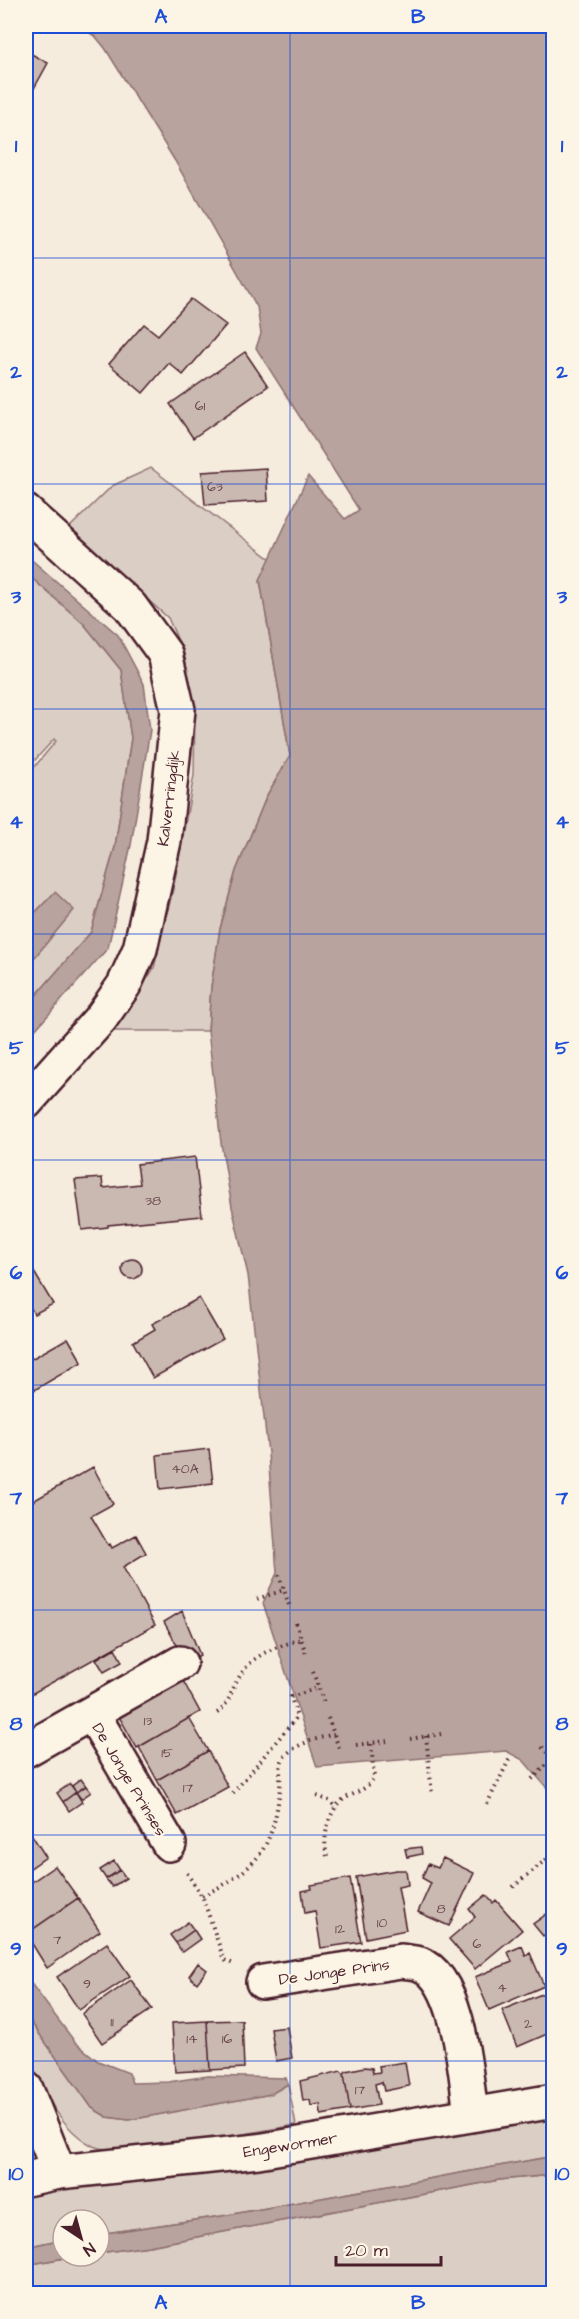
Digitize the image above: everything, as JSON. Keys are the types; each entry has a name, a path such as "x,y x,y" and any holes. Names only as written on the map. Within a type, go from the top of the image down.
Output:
{"street":[{"name":"Kalverringdijk","path":"26,512 130,606 165,654 178,710 164,841 140,949 124,985 101,1018 26,1102"},
{"name":"De Jonge Prinses","path":"26,1750 180,1663"},
{"name":"De Jonge Prinses","path":"92,1713 169,1844"},
{"name":"De Jonge Prins","path":"263,1982 402,1961 422,1965 437,1980 454,2006 471,2115"},
{"path":"26,2089 59,2172"},
{"name":"Engewormer","path":"26,2179 59,2172 258,2151 554,2101"}],"path":[{"path":"279,1575 289,1605"},
{"path":"257,1599 284,1590"},
{"path":"296,1623 306,1654"},
{"path":"217,1713 226,1704 245,1668 256,1657 301,1639"},
{"path":"313,1672 324,1703"},
{"path":"233,1793 297,1717 291,1697 318,1688"},
{"path":"328,1718 339,1748"},
{"path":"202,1896 230,1881 264,1850 273,1830 280,1766 285,1756 306,1743 334,1734"},
{"path":"410,1738 441,1734"},
{"path":"426,1737 432,1794"},
{"path":"356,1745 387,1741"},
{"path":"327,1856 324,1834 336,1809 344,1799 366,1788 374,1777 371,1743"},
{"path":"532,1779 553,1759 542,1747"},
{"path":"487,1804 511,1756"},
{"path":"317,1796 332,1802 336,1809"},
{"path":"169,1844 202,1896 224,1960 263,1982"},
{"path":"513,1887 554,1853"}],"shaded area":[{"path":"79,26 553,26 553,1795 523,1760 506,1751 317,1767 263,1603 277,1573 268,1453 248,1275 232,1207 221,1143 208,1031 211,987 220,929 236,871 267,795 290,756 260,580 308,476 345,519 359,510 256,348 261,334 257,307 175,161 105,48 96,37"},
{"path":"151,468 272,560 260,580 290,756 267,795 236,871 220,929 211,987 208,1031 114,1031 154,968 174,885 194,775 195,707 184,654 168,618 69,528 112,486"},
{"path":"26,555 118,635 144,684 150,730 131,845 108,948 26,1040 26,1007 91,932 115,847 131,738 121,670 84,624 26,573"},
{"path":"26,573 84,624 121,670 131,738 115,847 91,932 26,1007 26,960 35,957 55,892 26,922 26,777 56,741 54,739 26,770 26,653 28,650 26,649"},
{"path":"55,892 74,910 35,957 26,960 26,922"},
{"path":"26,1977 75,2042 98,2061 129,2073 132,2083 168,2082 208,2076 286,2078 288,2084 271,2094 129,2120 107,2117 92,2108 26,2015"},
{"path":"26,2015 92,2108 107,2117 129,2120 271,2094 288,2084 296,2125 159,2147 108,2149 93,2146 77,2136 64,2123 45,2092 30,2055"},
{"path":"553,2113 553,2158 222,2216 111,2232 111,2208 51,2208 51,2242 26,2247 26,2193"},
{"path":"553,2158 553,2175 499,2180 111,2251 111,2232 222,2216"},
{"path":"553,2175 553,2293 26,2293 26,2265 51,2260 51,2268 111,2268 111,2251 499,2180"},
{"path":"51,2242 51,2260 26,2265 26,2247"}],"building":[{"path":"26,51 48,63 26,103"},
{"path":"191,299 226,325 183,375 169,363 143,393 109,364 144,324 158,335"},
{"path":"245,352 268,386 193,438 170,404"},
{"path":"266,468 268,501 205,505 202,472"},
{"path":"195,1157 202,1216 108,1225 108,1227 82,1230 75,1180 102,1178 103,1188 140,1184 137,1164"},
{"path":"132,1259 139,1262 142,1269 139,1276 132,1279 125,1276 122,1269 125,1262"},
{"path":"31,1267 53,1304 34,1314 26,1299 26,1270"},
{"path":"199,1298 223,1339 153,1378 133,1342 155,1329 152,1324"},
{"path":"68,1338 82,1362 26,1395 26,1362"},
{"path":"209,1449 213,1483 160,1489 157,1455"},
{"path":"93,1467 113,1504 91,1516 112,1548 136,1535 146,1553 123,1567 155,1625 26,1697 26,1505"},
{"path":"182,1611 200,1655 187,1663 164,1622"},
{"path":"115,1648 122,1662 104,1672 96,1659"},
{"path":"181,1677 200,1712 137,1748 117,1713"},
{"path":"189,1718 208,1751 157,1780 139,1747"},
{"path":"208,1751 228,1787 177,1815 157,1780"},
{"path":"81,1779 86,1786 76,1792 72,1786"},
{"path":"70,1784 76,1792 63,1802 57,1793"},
{"path":"86,1786 91,1792 81,1799 76,1792"},
{"path":"76,1792 82,1802 69,1811 63,1802"},
{"path":"26,1826 46,1857 26,1871"},
{"path":"421,1847 422,1854 407,1857 405,1849"},
{"path":"443,1858 474,1873 449,1926 418,1912 431,1883 422,1878 428,1864 438,1868"},
{"path":"114,1861 120,1870 106,1879 100,1870"},
{"path":"55,1866 78,1898 26,1934 26,1886"},
{"path":"120,1870 126,1878 112,1887 106,1879"},
{"path":"406,1870 408,1885 398,1887 406,1930 366,1938 356,1877"},
{"path":"350,1878 361,1942 321,1948 315,1911 305,1913 302,1891 312,1889 311,1885"},
{"path":"486,1895 493,1903 496,1900 522,1930 475,1969 449,1939 475,1917 469,1909"},
{"path":"78,1898 100,1931 47,1968 26,1934"},
{"path":"552,1910 554,1927 543,1936 533,1924"},
{"path":"188,1922 194,1930 176,1943 170,1935"},
{"path":"194,1930 200,1939 182,1952 176,1943"},
{"path":"107,1943 130,1976 79,2010 57,1977"},
{"path":"522,1946 526,1956 530,1953 544,1986 489,2010 475,1977 512,1962 508,1952"},
{"path":"198,1963 207,1970 197,1983 189,1976"},
{"path":"131,1980 152,2009 102,2043 82,2014"},
{"path":"554,1989 554,2031 517,2047 502,2010"},
{"path":"242,2020 244,2068 210,2070 207,2021"},
{"path":"207,2021 210,2070 175,2072 172,2023"},
{"path":"287,2027 292,2058 276,2061 271,2029"},
{"path":"405,2062 409,2086 384,2091 382,2082 375,2084 379,2105 350,2110 344,2074 346,2071 365,2067 372,2068 373,2073 380,2072 379,2066"},
{"path":"341,2071 344,2074 350,2110 321,2115 320,2104 311,2106 310,2100 303,2101 300,2081"}]}
